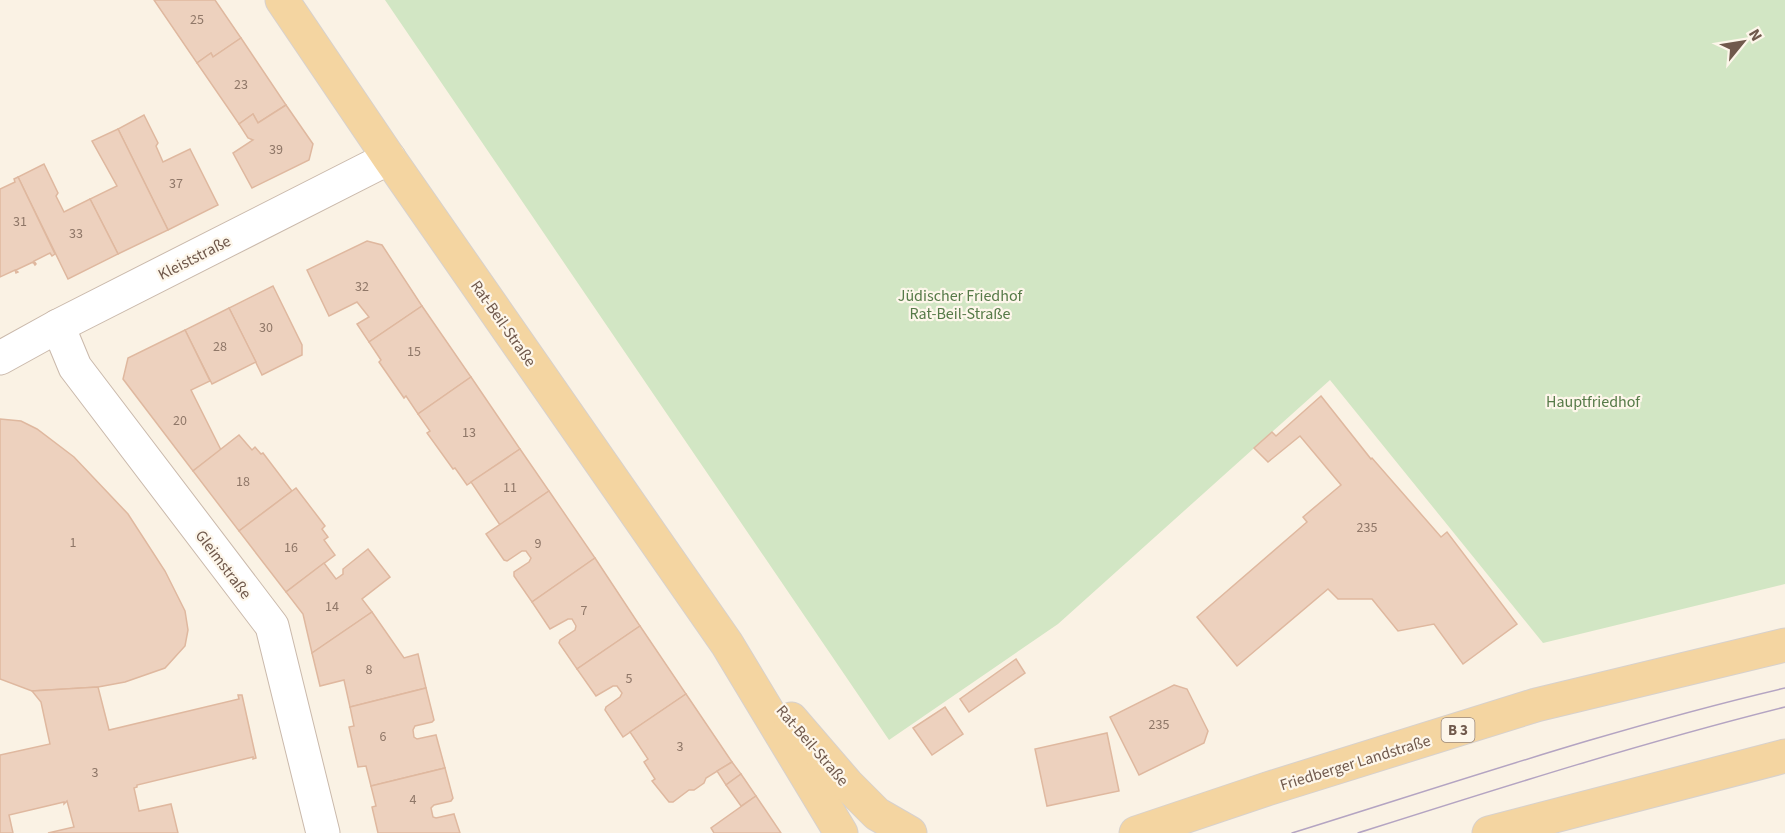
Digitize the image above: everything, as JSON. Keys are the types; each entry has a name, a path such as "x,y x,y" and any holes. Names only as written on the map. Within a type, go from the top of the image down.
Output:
{"main road":[{"name":"Rat-Beil-Straße","path":"282,0 389,159 728,644 841,833"},
{"name":"Rat-Beil-Straße","path":"728,644 847,784 877,814 910,833"},
{"name":"Friedberger Landstraße","path":"1136,833 1536,705 1785,645"},
{"path":"1489,833 1785,756"}],"street":[{"name":"Kleiststraße","path":"0,358 58,326 389,159"},
{"name":"Gleimstraße","path":"58,326 75,367 272,626 323,833"}],"green space":[{"name":"Jüdischer Friedhof Rat-Beil-Straße","path":"385,0 1785,0 1785,584 1543,643 1330,380 1058,624 889,740"}],"building":[{"path":"154,0 215,0 241,38 213,57 211,53 197,63"},
{"path":"241,38 286,105 258,123 253,114 239,124 197,63 211,53 213,57"},
{"path":"286,105 313,144 309,160 252,188 233,153 253,140 248,138 239,124 253,114 258,123"},
{"path":"144,115 158,143 156,146 163,162 190,149 218,205 168,230 118,129"},
{"path":"118,129 168,230 118,254 90,199 117,186 92,141"},
{"path":"44,164 64,212 90,199 118,254 68,279 18,177"},
{"path":"18,177 55,254 52,256 50,253 34,261 35,265 33,262 16,270 18,272 16,273 15,270 0,277 0,189 15,182 14,179"},
{"path":"367,241 382,245 422,306 369,342 357,324 369,317 357,302 329,316 307,270"},
{"path":"273,286 302,345 302,355 262,375 229,308"},
{"path":"422,306 471,377 418,414 379,362 381,360 369,342"},
{"path":"229,308 256,362 212,384 185,330"},
{"path":"185,330 210,381 191,390 221,450 193,471 123,379 128,358"},
{"path":"471,377 520,449 467,485 427,433 430,431 418,414"},
{"path":"1321,396 1371,459 1441,537 1447,532 1517,624 1463,664 1434,624 1398,631 1372,599 1338,599 1328,589 1237,666 1197,617 1307,522 1303,517 1341,485 1300,436 1268,462 1254,448 1272,432 1276,436"},
{"path":"0,419 21,421 37,429 74,457 128,514 165,571 185,611 188,630 185,646 165,668 125,682 98,687 32,691 0,679"},
{"path":"239,435 252,450 255,447 261,454 263,453 292,491 239,531 193,471"},
{"path":"520,449 549,491 500,525 471,482"},
{"path":"296,488 325,526 322,529 328,537 324,540 335,555 286,592 239,531"},
{"path":"549,491 595,558 532,602 514,576 514,572 529,562 531,558 526,551 522,551 507,561 504,560 486,534"},
{"path":"368,549 390,577 362,599 372,612 312,653 303,614 286,592 324,563 336,579 343,574 343,569"},
{"path":"595,558 640,626 577,669 559,643 575,630 576,626 572,619 550,629 532,602"},
{"path":"372,612 404,658 418,654 426,688 350,707 344,680 320,686 312,653"},
{"path":"640,626 686,694 623,737 605,710 622,693 617,686 613,686 596,696 577,669"},
{"path":"1016,659 1025,673 969,712 960,699"},
{"path":"1174,685 1187,689 1208,731 1204,743 1139,775 1110,717"},
{"path":"98,687 109,730 239,699 238,695 242,695 256,758 137,785 134,788 139,811 171,804 178,833 48,833 74,827 67,801 64,804 64,802 9,815 13,833 0,833 0,755 50,744 41,702 32,691"},
{"path":"426,688 434,720 415,726 414,737 417,739 436,735 445,768 371,786 366,766 358,767 349,727 354,726 350,707"},
{"path":"686,694 732,762 706,778 704,783 694,790 689,790 673,802 669,802 652,781 655,779 644,762 648,759 630,732"},
{"path":"945,707 963,734 932,755 913,728"},
{"path":"1107,733 1119,791 1047,806 1035,749"},
{"path":"732,762 741,774 726,785 717,771"},
{"path":"445,768 453,798 451,801 434,805 431,808 433,817 454,814 460,833 378,833 372,807 376,806 371,786"},
{"path":"741,774 756,796 741,806 726,785"},
{"path":"756,796 781,833 714,833 711,828"}],"tram line":[{"path":"1292,833 1599,738 1785,688"},
{"path":"1358,833 1624,751 1785,707"}],"park label":[{"name":"Hauptfriedhof","path":"1593,401"}]}
